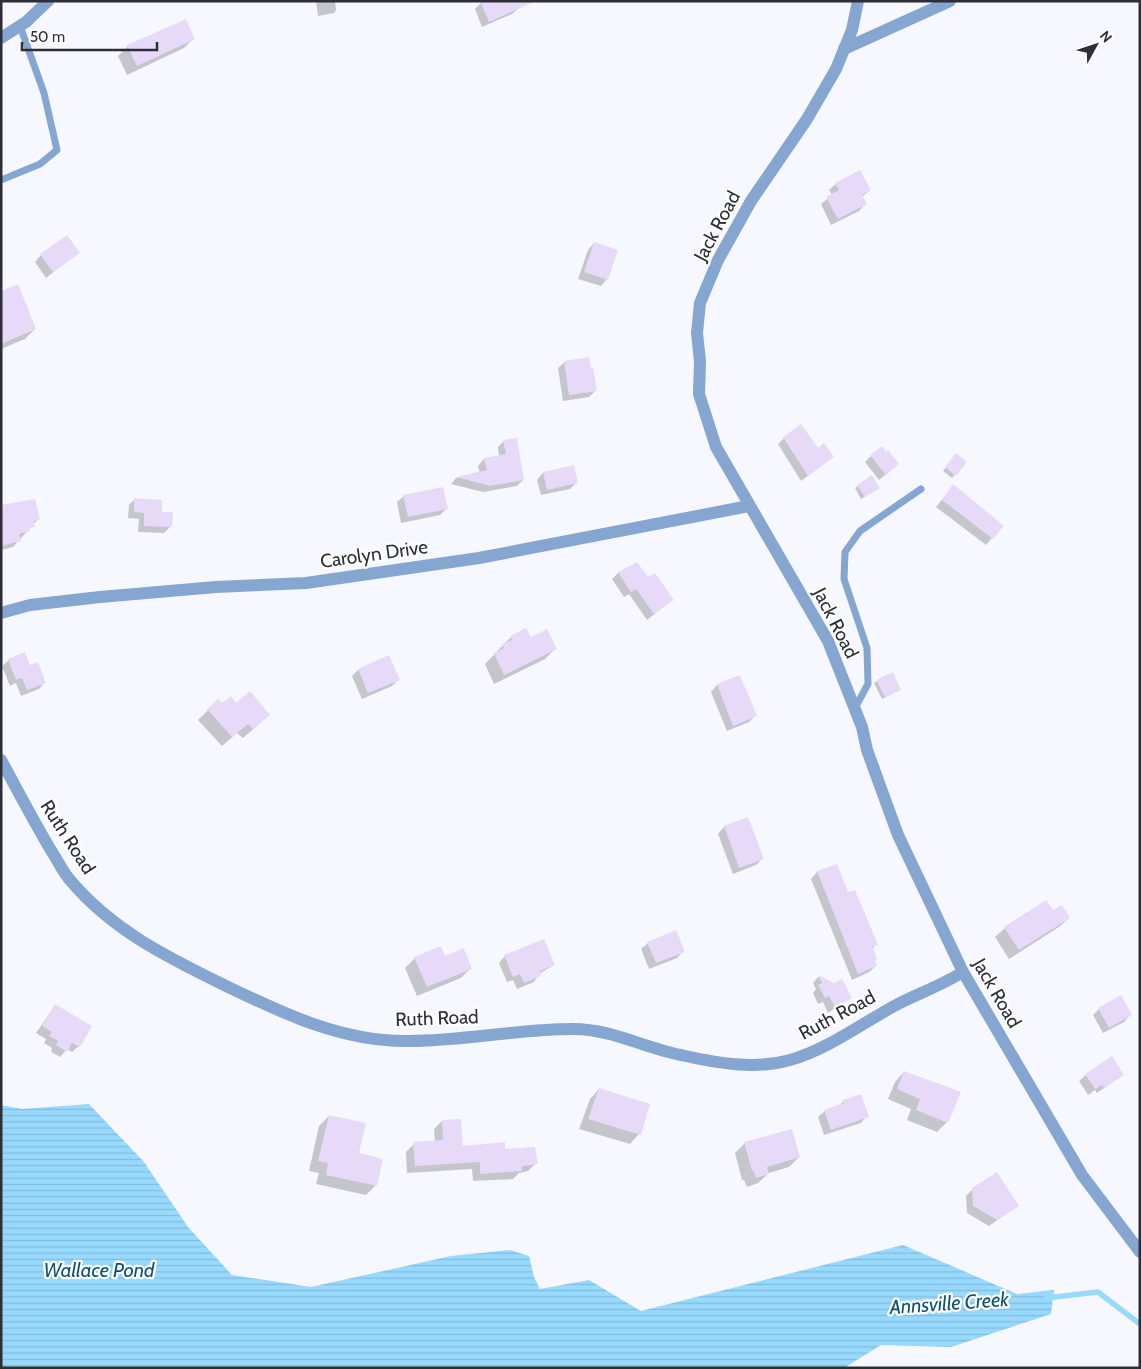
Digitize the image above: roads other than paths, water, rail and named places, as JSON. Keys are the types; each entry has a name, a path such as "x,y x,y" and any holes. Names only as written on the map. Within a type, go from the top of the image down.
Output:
{"street":[{"path":"1,38 20,26 48,1"},
{"name":"Jack Road","path":"858,1 852,30 836,69 807,118 751,201 718,260 700,303 697,333 700,362 699,394 716,446 828,641 862,727 867,750 898,835 963,972 1082,1175 1140,1252"},
{"path":"844,49 950,1"},
{"name":"Carolyn Drive","path":"1,613 30,605 100,597 216,587 306,583 479,558 749,506"},
{"name":"Ruth Road","path":"1,760 43,837 69,879 112,922 158,953 255,1000 309,1024 344,1032 406,1041 574,1029 612,1034 678,1055 733,1064 760,1065 791,1060 826,1044 901,1003 938,987 963,972"}],"lane":[{"path":"1,180 40,164 57,150 44,93 20,26"},
{"path":"855,708 868,684 866,648 844,579 845,552 860,531 921,489"}],"water":[{"name":"Wallace Pond","path":"89,1104 144,1162 188,1227 232,1275 311,1287 451,1256 510,1250 529,1256 534,1277 540,1289 589,1280 641,1311 903,1245 1017,1294 1054,1290 1051,1314 951,1347 881,1345 844,1368 1,1368 1,1105 22,1109"}],"waterway":[{"name":"Annsville Creek","path":"1046,1298 1098,1292 1140,1324"}]}
